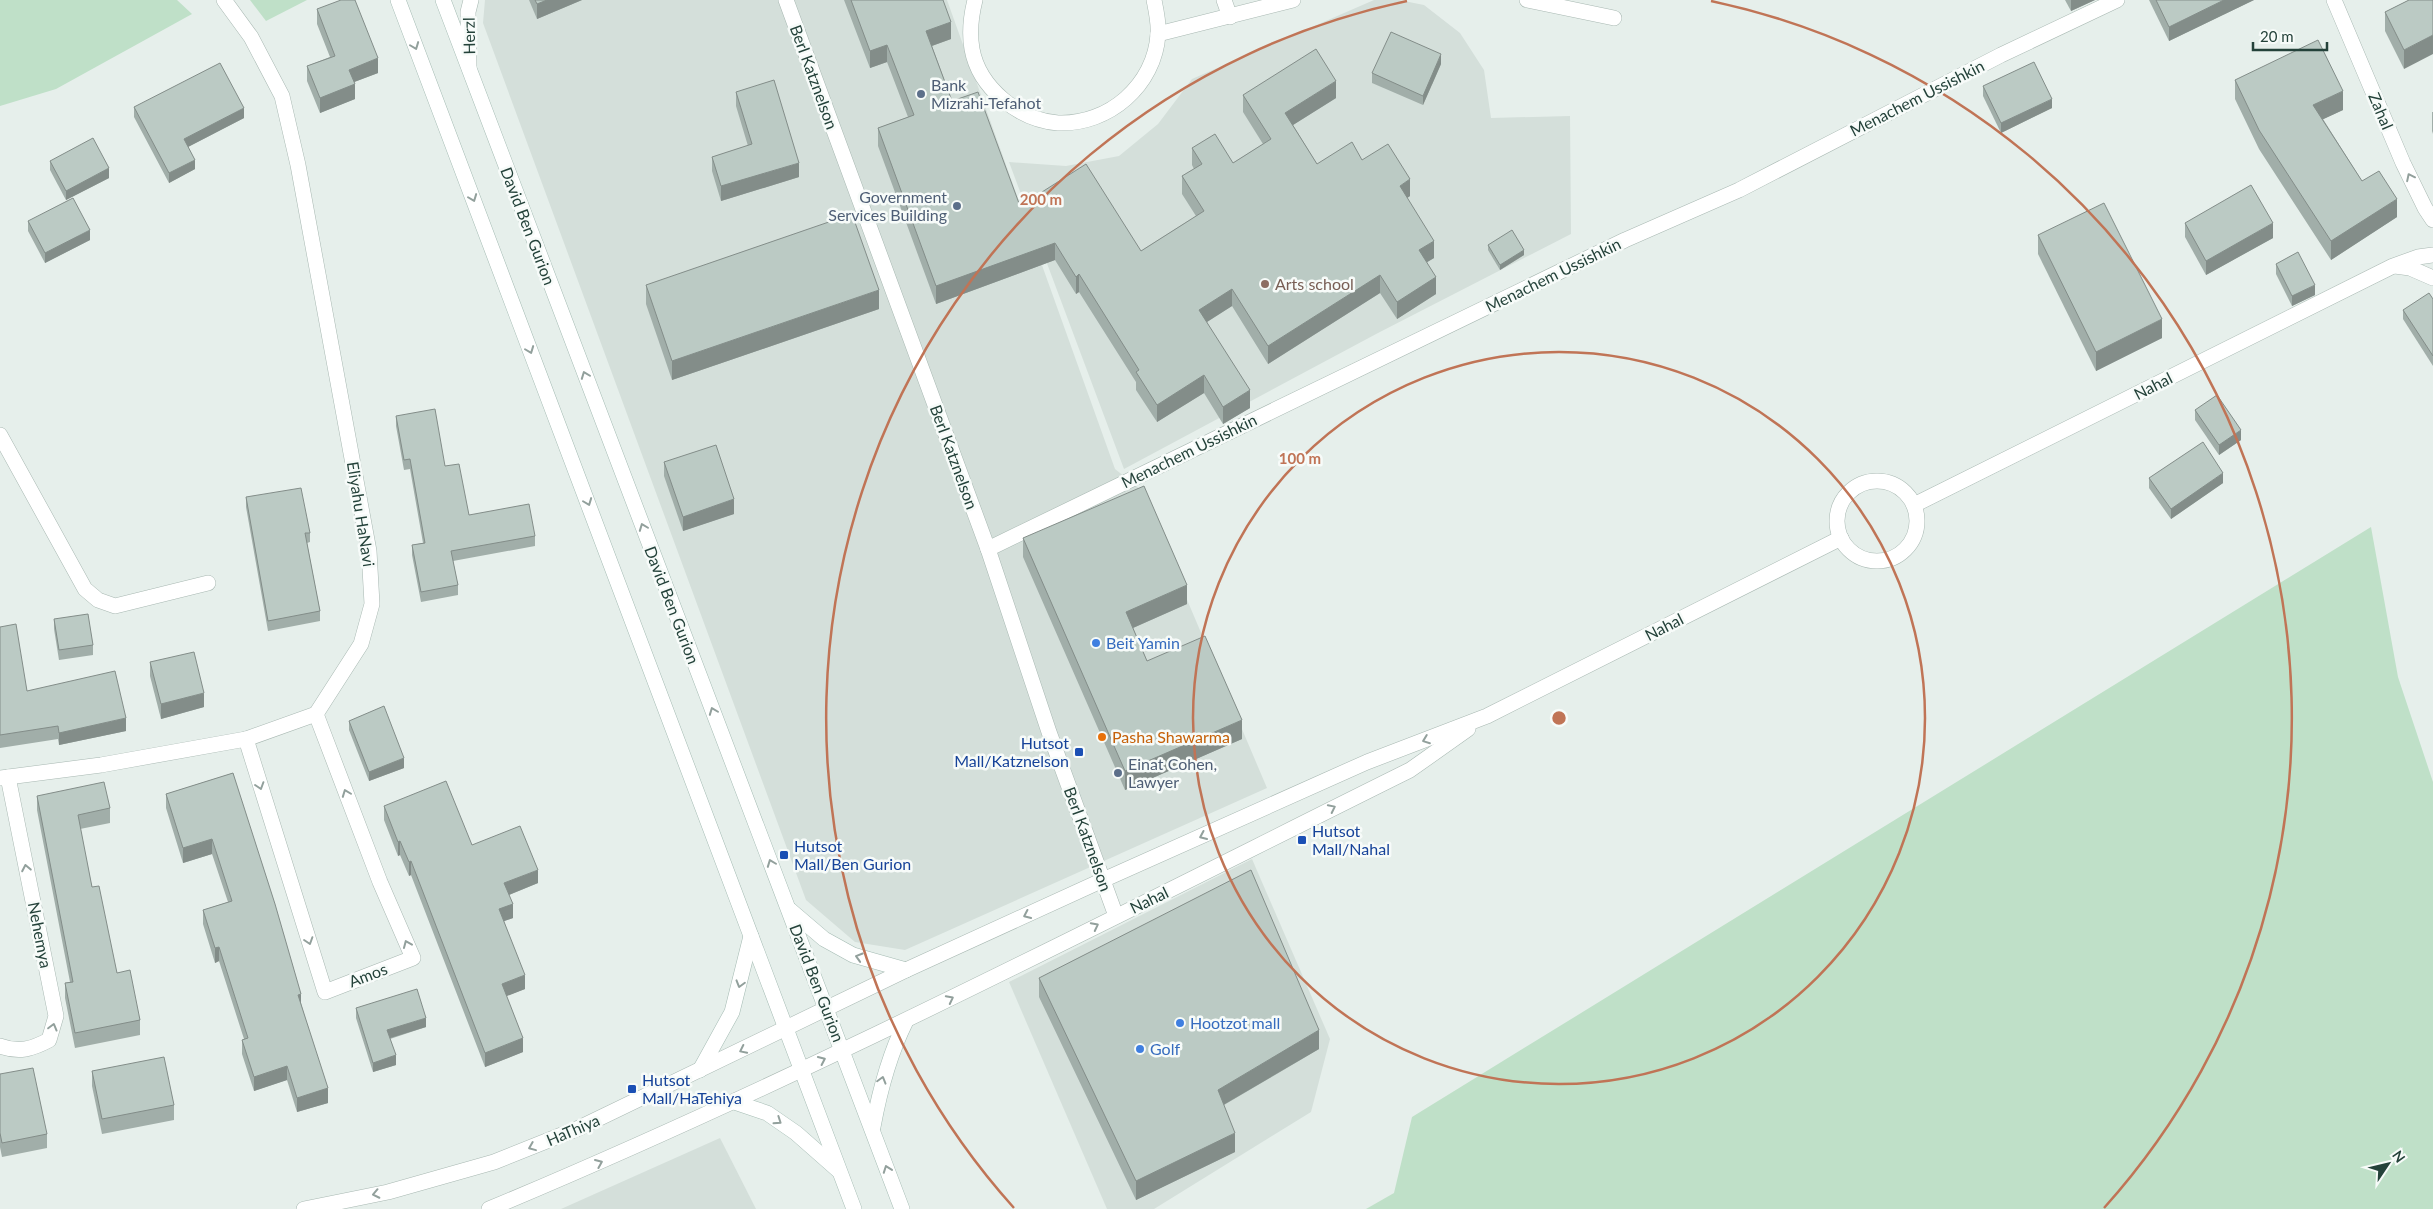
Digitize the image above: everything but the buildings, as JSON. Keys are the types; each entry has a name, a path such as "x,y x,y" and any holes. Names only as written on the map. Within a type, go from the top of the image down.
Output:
{"street":[{"name":"Eliyahu HaNavi","path":"224,0 251,36 282,96 298,165 369,551 372,604 361,644 316,714"},
{"path":"398,0 854,1209"},
{"name":"David Ben Gurion","path":"443,0 873,1128 902,1209"},
{"name":"Herzl","path":"470,73 468,12 471,0"},
{"name":"Berl Katznelson","path":"786,0 988,548 1049,732 1116,916"},
{"path":"975,0 970,20 972,50 984,77 1003,100 1009,104 1029,116 1058,122 1087,120 1115,108 1137,88 1152,63 1158,34 1154,0"},
{"path":"1224,0 1230,17"},
{"path":"1158,34 1230,17 1257,4 1294,0"},
{"path":"1527,0 1614,18"},
{"name":"Menachem Ussishkin","path":"988,548 1625,240 1739,190 2001,55 2117,0"},
{"name":"Zahal","path":"2334,0 2403,162 2425,208 2433,220"},
{"name":"Nahal","path":"1914,505 2393,266 2418,257 2433,255"},
{"path":"2393,266 2410,268 2433,278"},
{"path":"0,435 85,588 98,600 115,606 208,583"},
{"path":"1872,481 1891,484 1907,494 1914,505 1917,518 1916,530 1911,542 1903,552 1892,558 1880,561 1868,560 1847,548 1841,538 1837,526 1842,502 1849,492 1859,485 1872,481"},
{"name":"Nahal","path":"827,1009 906,970 1367,762 1487,716 1841,538"},
{"path":"4,778 101,765 246,739 316,714"},
{"name":"Amos","path":"246,739 325,992 413,958 380,882 316,714"},
{"name":"Nahal","path":"802,1070 906,1021 1410,770 1487,716"},
{"name":"Nehemya","path":"0,1046 11,1050 32,1049 50,1040 56,1016 4,778"},
{"path":"789,909 824,939 853,955 906,970"},
{"path":"700,1070 732,1012 751,936"},
{"name":"HaThiya","path":"304,1209 388,1192 494,1162 580,1128 827,1009"},
{"path":"873,1128 880,1085 893,1048 906,1021"},
{"path":"489,1209 613,1157 802,1070"},
{"path":"734,1102 767,1113 796,1133 840,1171"}],"shaded area":[{"path":"485,0 947,0 1115,469 1140,489 1267,788 905,950 855,942 806,900 483,23"},
{"name":"Arts school","path":"1374,0 1399,0 1424,5 1460,33 1484,70 1491,118 1570,116 1571,234 1378,333 1124,469 1009,162 1066,166 1119,156 1158,124 1192,79"},
{"name":"Hootzot mall","path":"1252,859 1330,1039 1311,1112 1154,1209 1107,1209 1009,982"},
{"path":"720,1138 756,1209 561,1209"}],"green space":[{"path":"0,0 177,0 192,14 56,89 0,106"},
{"path":"250,0 307,0 266,21"},
{"path":"2371,527 2398,677 2433,782 2433,1209 1366,1209 1394,1193 1412,1117"}],"place":[{"name":"Bank Mizrahi-Tefahot","path":"921,94"},
{"name":"Government Services Building","path":"957,206"},
{"name":"Arts school","path":"1265,284"},
{"name":"Beit Yamin","path":"1096,643"},
{"name":"Pasha Shawarma","path":"1102,737"},
{"name":"Hutsot Mall/Katznelson","path":"1079,752"},
{"name":"Einat Cohen, Lawyer","path":"1118,773"},
{"name":"Hutsot Mall/Nahal","path":"1302,840"},
{"name":"Hutsot Mall/Ben Gurion","path":"784,855"},
{"name":"Hootzot mall","path":"1180,1023"},
{"name":"Golf","path":"1140,1049"},
{"name":"Hutsot Mall/HaTehiya","path":"632,1089"}]}
